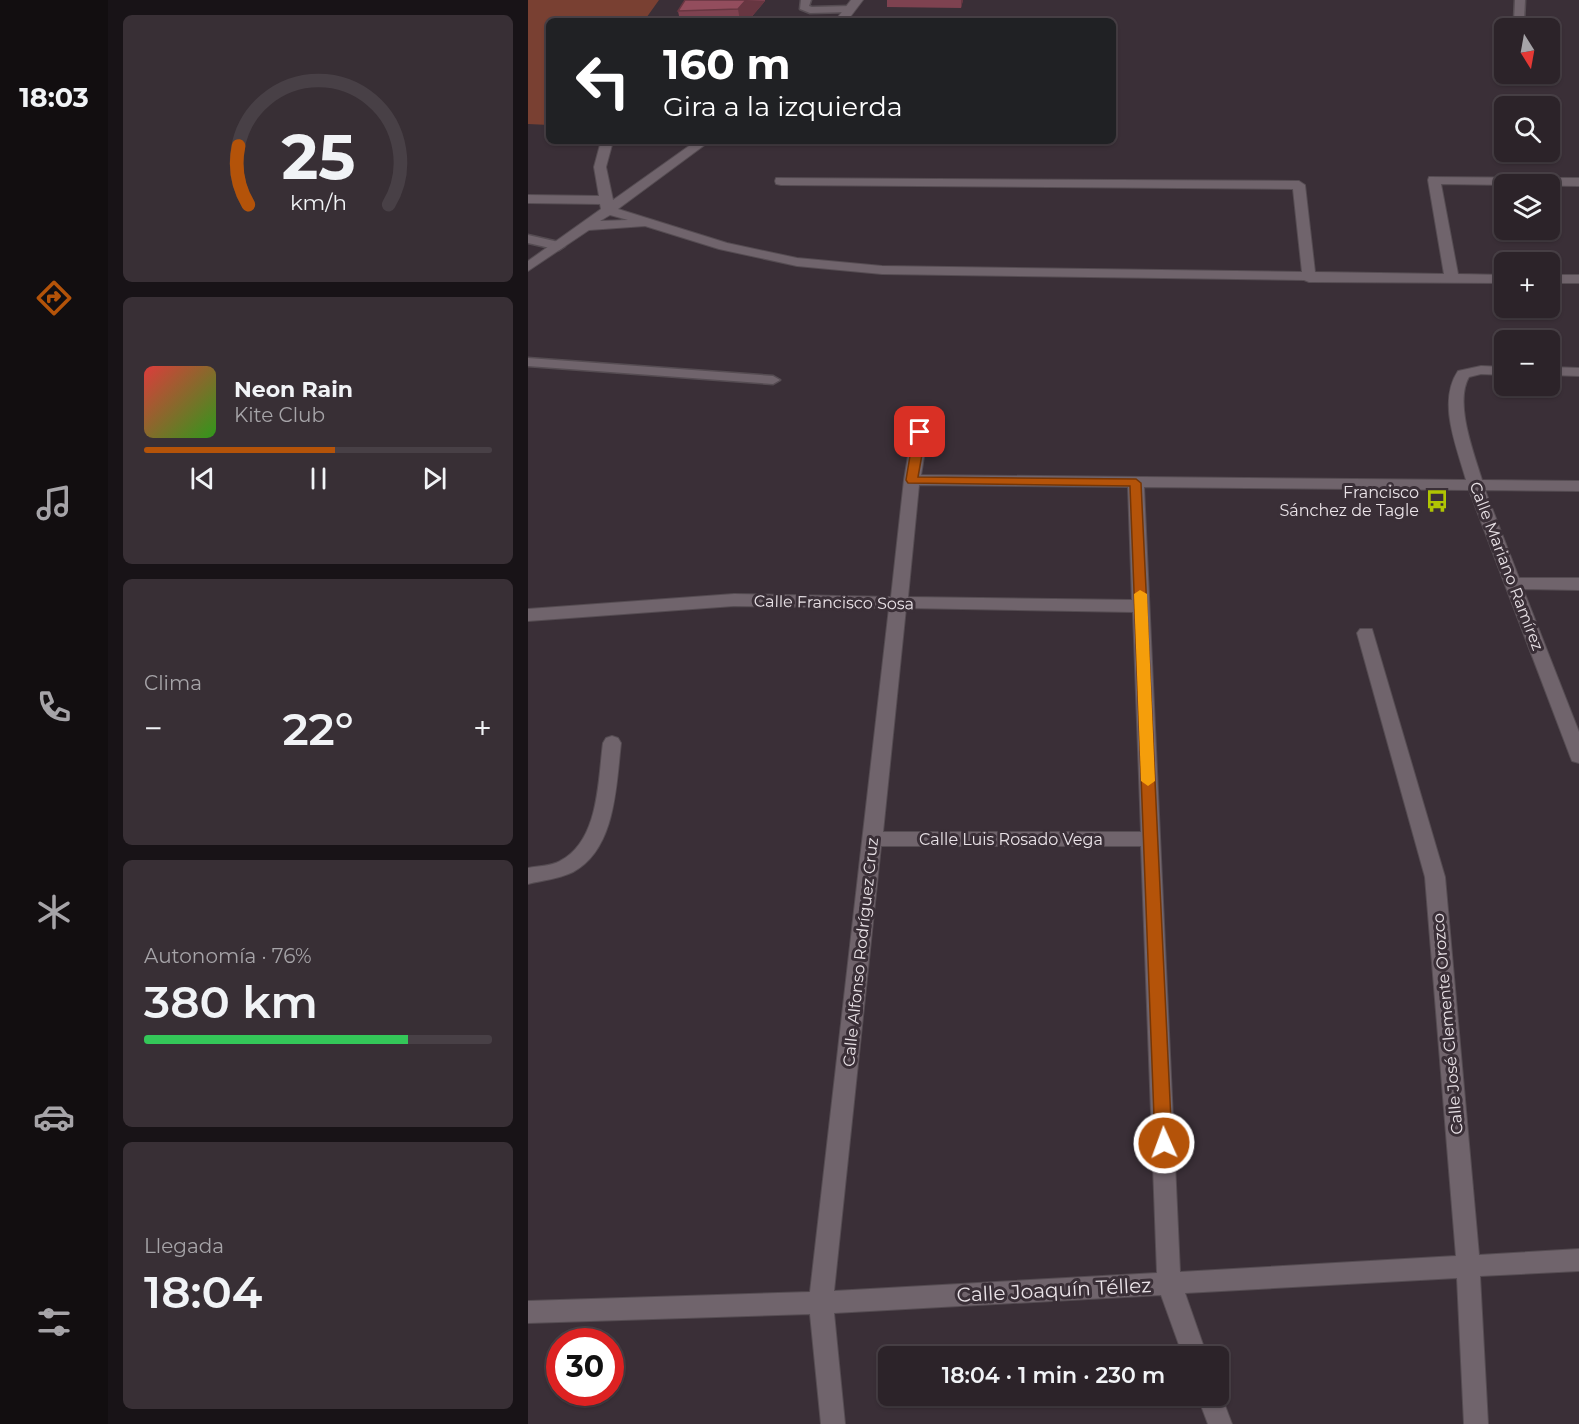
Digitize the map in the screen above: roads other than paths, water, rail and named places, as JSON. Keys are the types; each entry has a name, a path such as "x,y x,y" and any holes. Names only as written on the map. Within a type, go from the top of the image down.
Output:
{"street":[{"path":"843,18 853,4"},
{"path":"606,144 600,167 607,205"},
{"path":"530,264 559,246 607,205 699,144"},
{"path":"1452,279 1434,180 1579,182"},
{"path":"781,181 1299,185 1309,278"},
{"path":"528,199 607,205 653,224 724,246 797,262 882,270 1494,279"},
{"path":"585,226 653,224"},
{"path":"1560,279 1579,279"},
{"name":"Calle Mariano Ramírez","path":"1494,371 1481,370 1463,374 1458,383 1456,412 1475,485 1579,756"},
{"path":"1560,371 1579,372"},
{"name":"Calle Alfonso Rodríguez Cruz","path":"832,1424 821,1303 898,602 920,432"},
{"path":"912,480 1579,486"},
{"path":"1136,483 1169,1283 1192,1346"},
{"path":"1513,583 1579,584"},
{"name":"Calle Francisco Sosa","path":"528,615 734,600 1141,606"},
{"name":"Calle José Clemente Orozco","path":"1366,633 1435,877 1468,1266 1476,1424"},
{"path":"528,876 566,867 591,846 599,822 612,743"},
{"name":"Calle Luis Rosado Vega","path":"872,839 1151,839"},
{"name":"Calle Joaquín Téllez","path":"528,1312 821,1303 1579,1260"},
{"path":"1213,1406 1220,1424"}],"lane":[{"path":"806,0 804,7 810,10 853,4"},
{"path":"1519,18 1520,0"},
{"path":"528,239 559,246"},
{"path":"528,362 773,381"}],"place":[{"name":"Francisco Sánchez de Tagle","path":"1437,501"}]}
